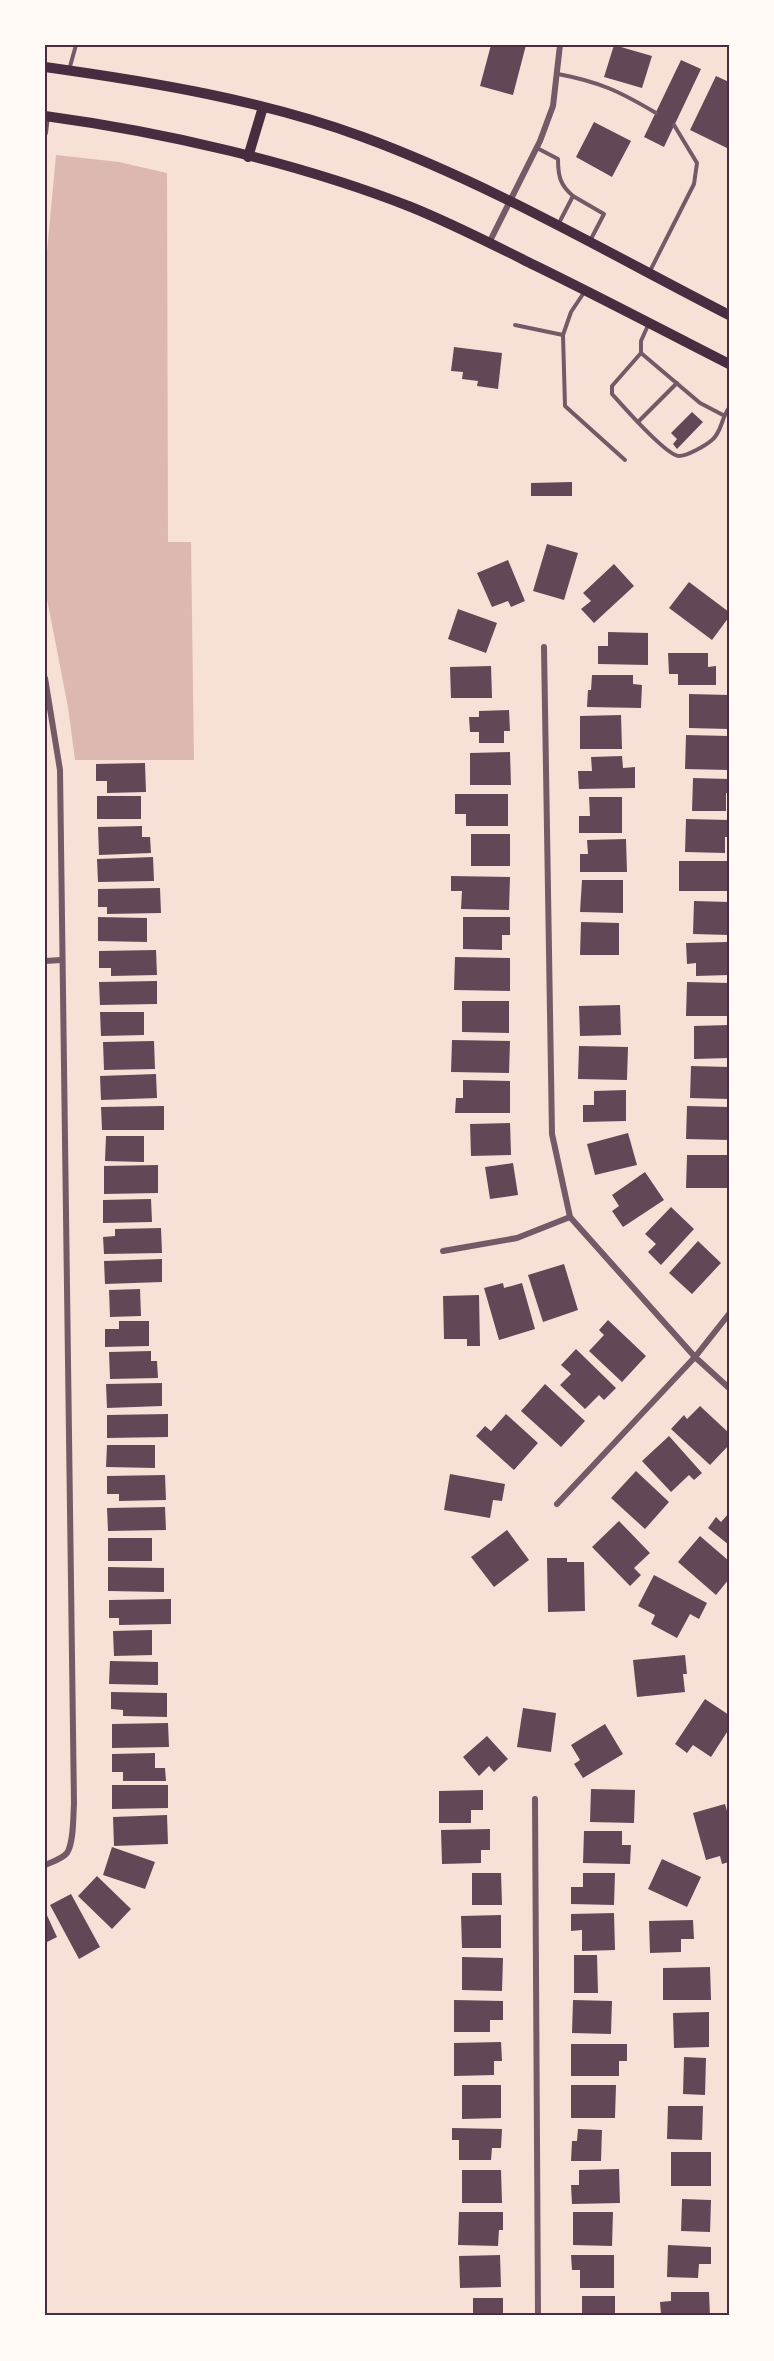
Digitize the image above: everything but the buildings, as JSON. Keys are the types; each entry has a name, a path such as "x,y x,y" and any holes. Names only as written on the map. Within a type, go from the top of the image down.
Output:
{"main road":[{"path":"45,68 115,77 263,107 361,136 440,168 511,201 729,315"},
{"path":"248,157 263,107"},
{"path":"46,116 114,126 248,157 331,180 410,207 585,290 729,364"}],"street":[{"path":"489,243 537,148 553,106 560,45"},
{"path":"45,133 46,116"},
{"path":"544,647 552,1134 570,1217 695,1357 729,1388"},
{"path":"45,678 60,770 75,1804 72,1834 67,1853 45,1865"},
{"path":"45,961 61,960"},
{"path":"443,1251 517,1238 570,1217"},
{"path":"557,1504 695,1357 729,1314"},
{"path":"535,1799 538,2316"}],"lane":[{"path":"69,71 76,45"},
{"path":"558,74 594,81 622,93 656,113"},
{"path":"649,274 694,184 697,163 674,125"},
{"path":"537,148 558,159 558,176 563,187 573,196 604,214 589,242"},
{"path":"557,226 573,196"},
{"path":"585,290 571,312 563,335 565,406 625,460"},
{"path":"649,323 640,340 641,353 612,386 612,394 638,422 671,455 681,456 712,440 720,431 723,415 729,408"},
{"path":"515,325 563,335"},
{"path":"641,353 700,403 723,415"},
{"path":"638,422 677,383"}],"shaded area":[{"path":"56,155 119,162 167,173 168,542 191,542 194,760 75,760 68,707 46,594 45,273"}]}
